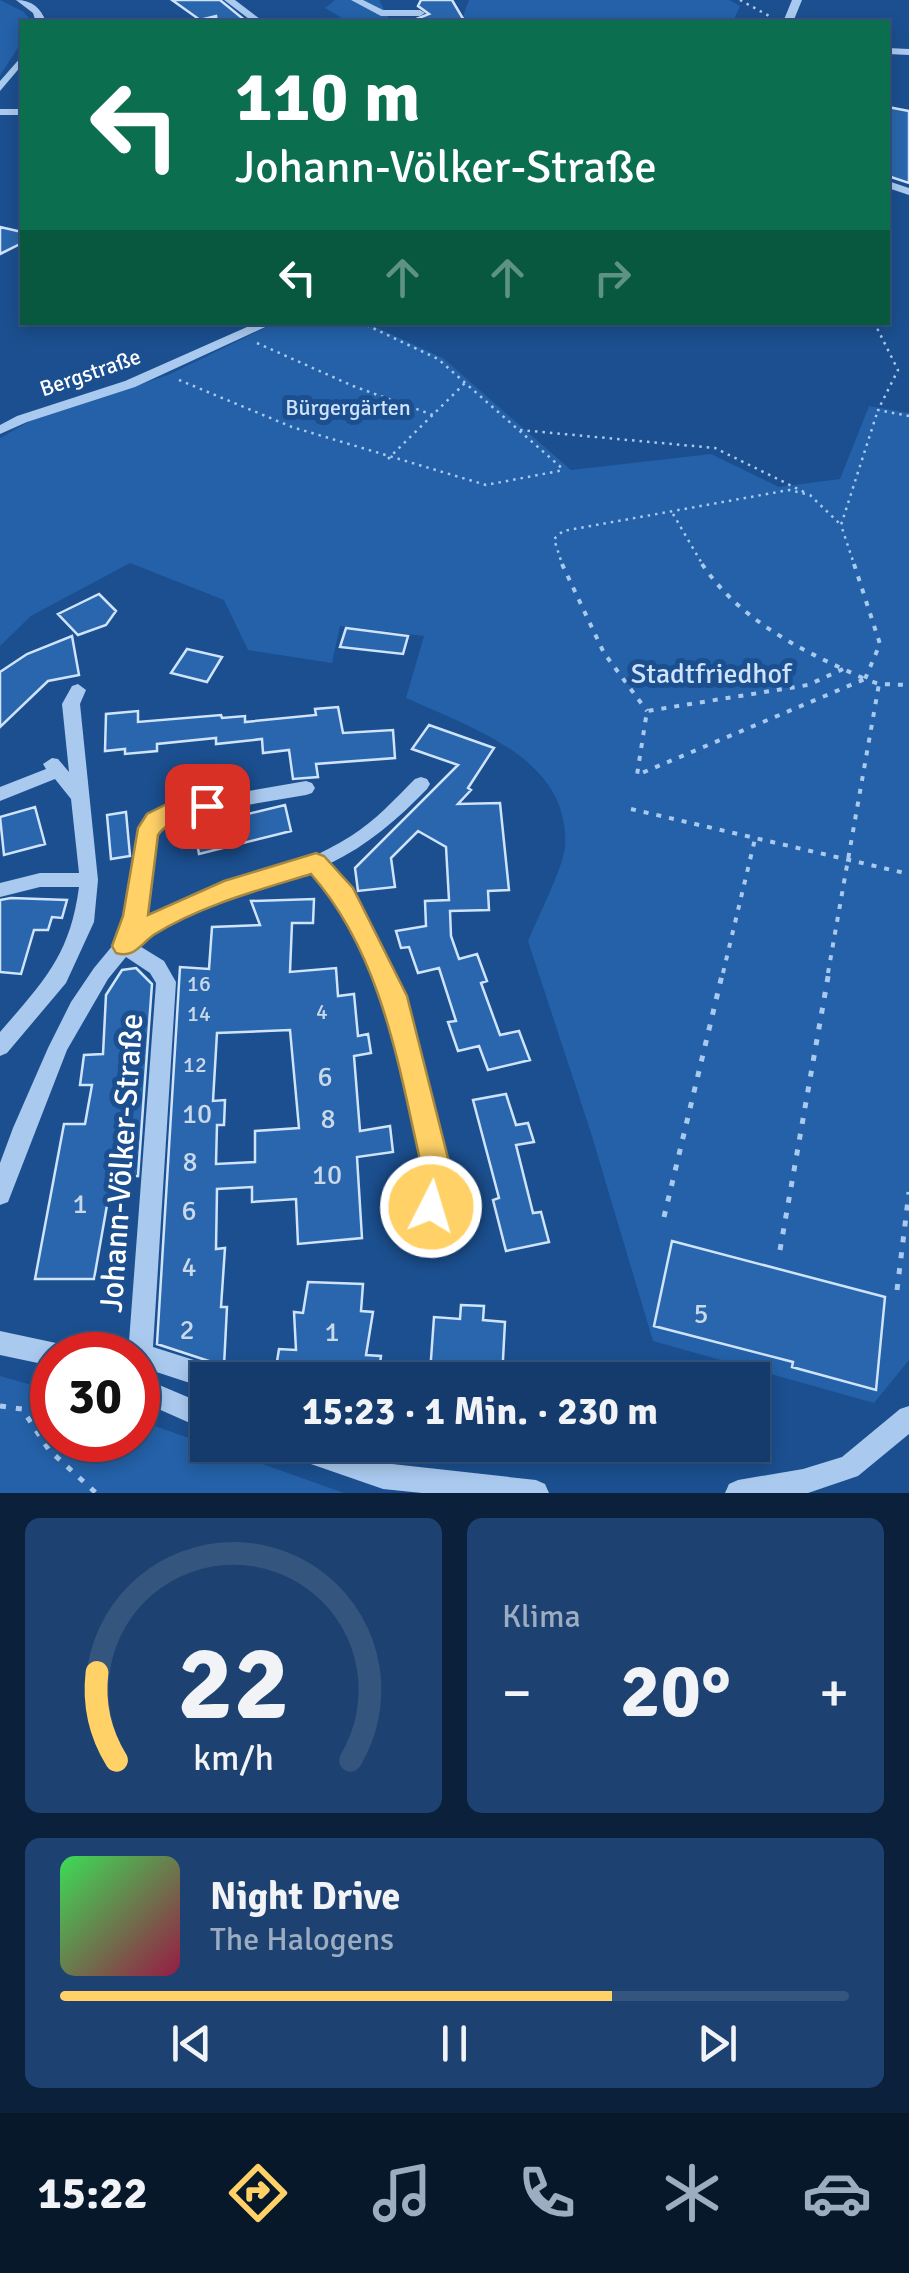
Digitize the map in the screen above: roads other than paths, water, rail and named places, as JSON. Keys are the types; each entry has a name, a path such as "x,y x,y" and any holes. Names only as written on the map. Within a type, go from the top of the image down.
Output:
{"street":[{"path":"24,0 40,20"},
{"path":"229,0 257,20"},
{"path":"356,0 381,13 420,13"},
{"path":"0,88 20,61"},
{"name":"Bergstraße","path":"0,430 160,372 243,330"},
{"path":"0,1046 58,978 84,922 89,880 71,704 78,690"},
{"path":"0,794 55,768 80,797"},
{"name":"Johann-Völker-Straße","path":"0,1195 60,1045 111,958 145,927 232,888 316,863 350,846 384,821 421,784"},
{"name":"Johann-Völker-Straße","path":"125,946 135,916 146,834 155,821 174,812 306,788"},
{"path":"316,863 344,895 394,996 440,1182 422,1232"},
{"path":"0,890 40,880 89,880"},
{"name":"Johann-Völker-Straße","path":"125,946 157,966 166,982 140,1355 190,1371"},
{"path":"0,1343 30,1349"},
{"path":"160,1397 190,1410"},
{"path":"738,1493 803,1482 849,1467 905,1427"},
{"path":"341,1462 383,1476 536,1493"}],"park label":[{"name":"Bürgergärten","path":"348,407"},
{"name":"Stadtfriedhof","path":"711,673"}]}
